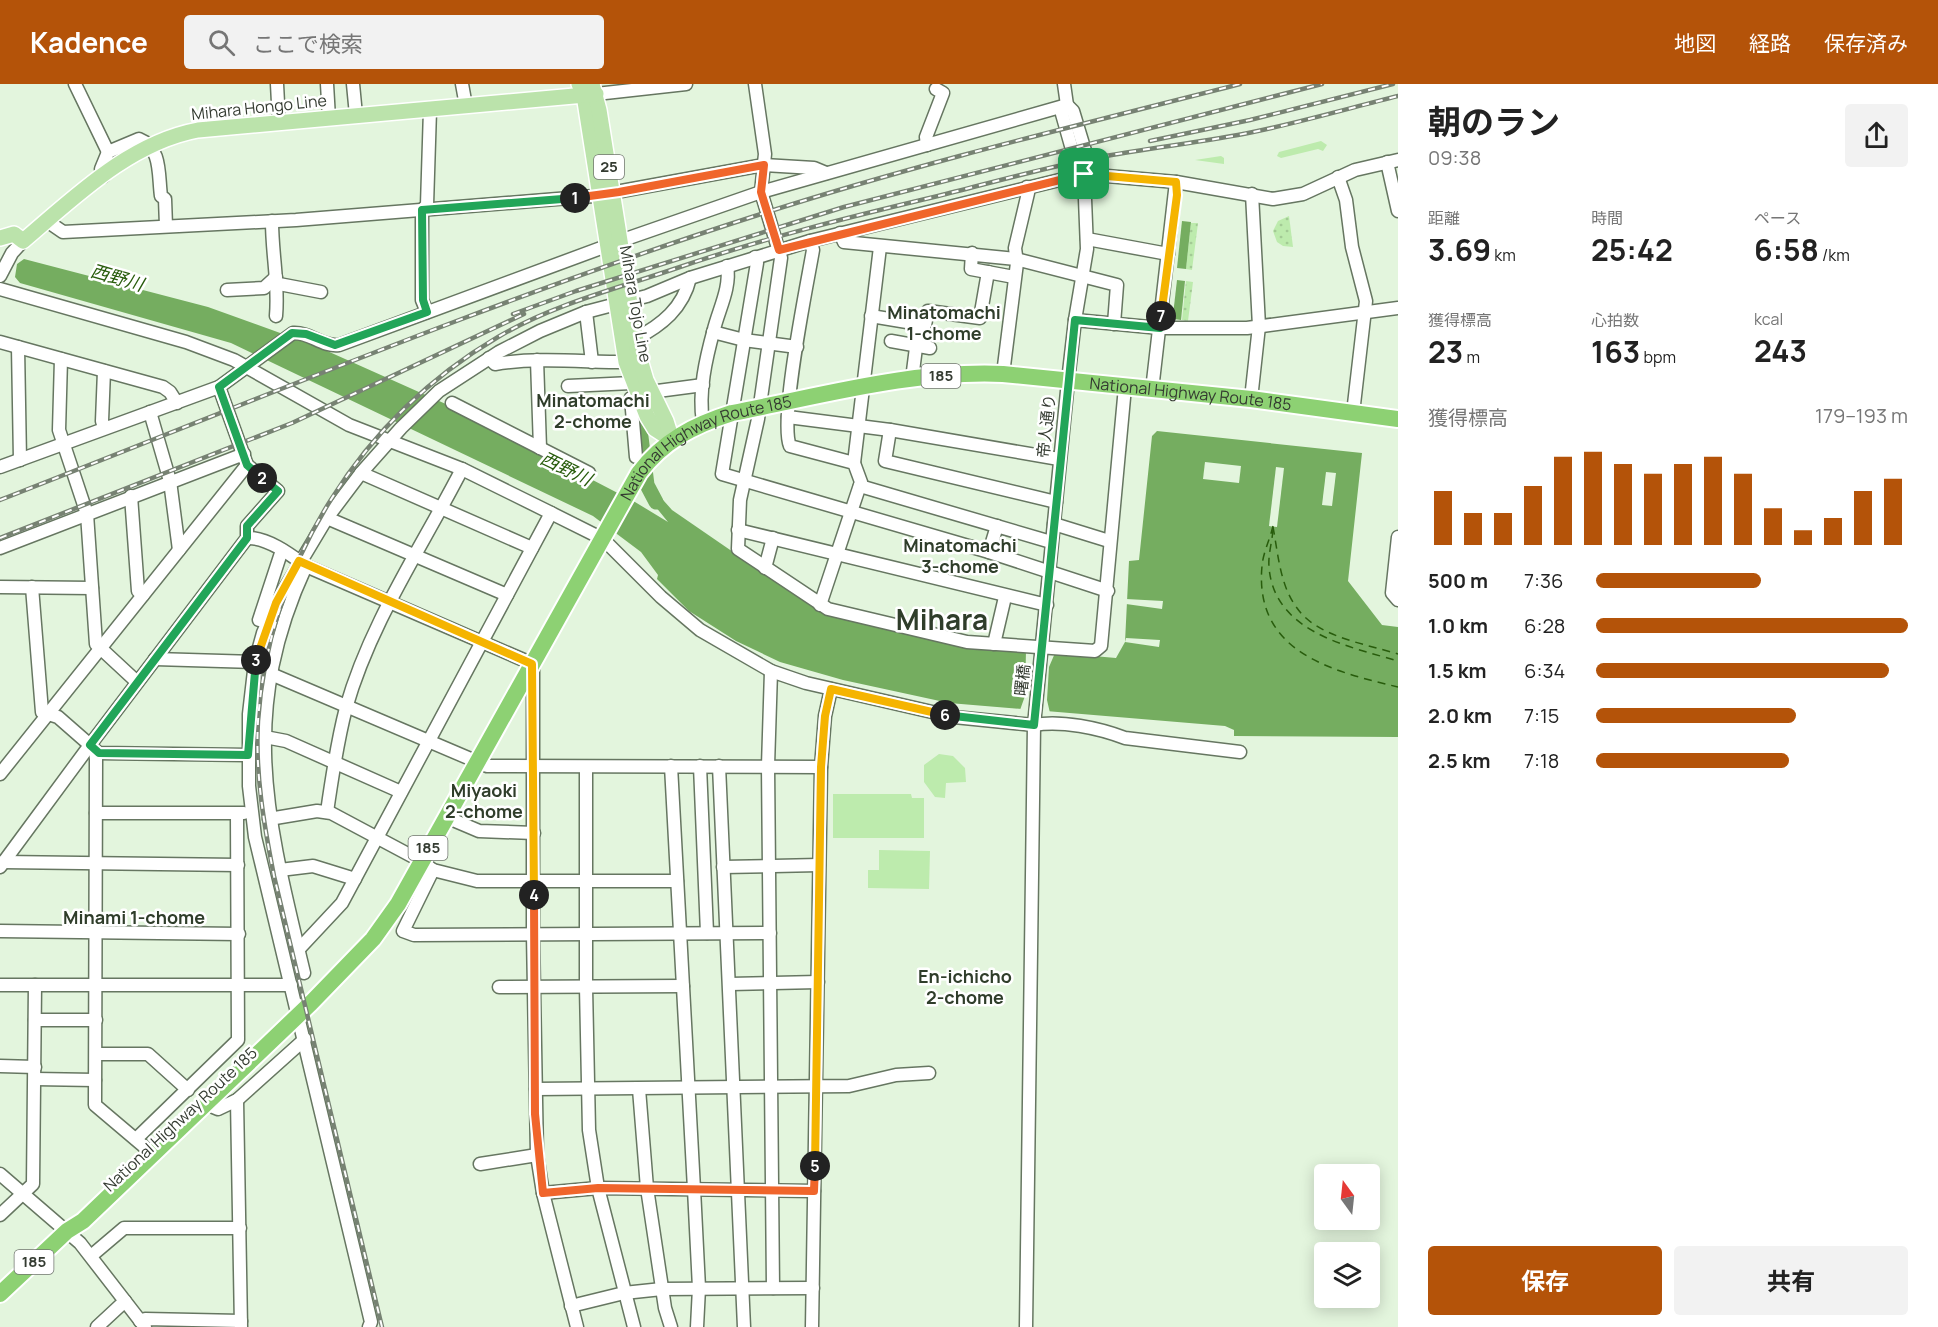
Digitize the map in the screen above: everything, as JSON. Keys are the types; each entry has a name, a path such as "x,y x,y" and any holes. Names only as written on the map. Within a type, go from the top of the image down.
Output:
{"highway":[{"name":"National Highway Route 185","path":"0,1294 67,1231 82,1221 206,1104 373,939 427,866 446,817 626,498 641,464 672,440 703,422 732,413 758,408 788,410 864,388 912,379 962,374 1003,374 1251,399 1398,419"},
{"name":"National Highway Route 185","path":"67,1231 77,1215 142,1144 274,1031 299,1014"}],"main road":[{"name":"Mihara Hongo Line","path":"18,247 104,176 151,143 198,130 430,110 587,89"},
{"name":"Mihara Tojo Line","path":"587,89 624,302 635,339 640,390"},
{"path":"0,238 14,234 18,247"},
{"name":"Mihara Tojo Line","path":"624,302 626,362 655,429 672,440"}],"street":[{"path":"75,84 108,152"},
{"path":"277,84 279,122"},
{"path":"327,84 329,118"},
{"path":"353,84 356,115"},
{"path":"462,84 466,106"},
{"path":"587,89 686,84"},
{"path":"755,84 764,165 761,192 781,258 746,481 740,500 738,549 820,605 967,642 1042,650 1095,651 1101,646 1108,591 1109,541 1125,387"},
{"path":"0,467 104,427 219,387 292,333 306,334 335,345 761,192 1066,105 1064,84"},
{"path":"927,145 926,137 943,93 935,90"},
{"name":"帝人通り","path":"1042,650 1059,459 1087,239 1084,174 1089,164 1074,111 1066,105"},
{"path":"427,312 423,300 422,210 427,205 430,110"},
{"path":"104,176 101,169 108,152 139,138 151,143 155,150 161,196 165,199 166,226"},
{"path":"369,1327 371,1322 251,812 248,755 255,662 268,622 303,564 327,518 361,473 391,442 401,428 434,395 489,358 513,344 586,312 624,302 690,278 810,241 1084,174 1176,182 1273,199 1308,192 1338,177 1393,161 1398,211"},
{"path":"47,221 63,232 272,221 605,194 764,165 814,168 826,173"},
{"path":"1338,177 1346,200 1352,247 1366,301 1353,413"},
{"path":"1152,390 1177,195 1176,182"},
{"path":"1003,374 1016,259 1015,248 1028,193 1027,187"},
{"path":"1251,399 1259,326 1252,194"},
{"path":"272,221 278,280 276,316"},
{"path":"840,233 844,242 1016,259 1117,285 1114,324"},
{"path":"1087,239 1168,254"},
{"path":"810,241 813,250 797,347 786,437 790,446 854,463"},
{"path":"0,276 18,247"},
{"path":"820,605 860,486 854,463 880,247"},
{"path":"972,253 971,269 1014,278"},
{"path":"755,257 757,263 722,474 989,552 1108,591"},
{"path":"703,422 703,385 713,332 729,278 727,266"},
{"path":"871,316 925,325 928,311 980,318 988,272"},
{"path":"635,339 654,329 673,313 687,290 690,278"},
{"path":"226,290 264,288 278,280 321,292"},
{"path":"0,289 186,342 245,367 349,425 462,469 551,513 605,534 693,625 719,644 771,671 831,689 954,717 1034,725 1046,723 1125,738 1240,753"},
{"path":"1075,320 1160,328 1259,326 1398,308"},
{"path":"586,312 592,362"},
{"path":"912,379 919,324"},
{"path":"713,332 744,340 797,347"},
{"path":"0,342 163,387 170,392 177,403"},
{"path":"891,342 930,348"},
{"path":"18,347 20,460"},
{"path":"489,358 495,364 528,359 626,362"},
{"path":"61,359 59,430 87,514 96,644 99,650 137,682"},
{"path":"537,360 540,448"},
{"path":"104,371 104,427"},
{"path":"568,386 640,390 703,385"},
{"path":"2,864 93,747 137,682 247,538 247,526 278,491 245,459 219,387"},
{"path":"640,390 630,398 641,464"},
{"path":"452,403 589,473"},
{"path":"788,410 859,428 890,430 1059,459"},
{"path":"150,412 170,481 179,550"},
{"path":"890,430 885,461 1056,502"},
{"path":"0,548 170,481 245,459"},
{"path":"0,774 179,550 245,459"},
{"path":"327,812 334,761 346,707 370,645 414,555 442,509 462,469"},
{"path":"361,473 532,548"},
{"path":"860,486 1052,542"},
{"path":"131,496 138,591 143,595"},
{"path":"299,949 335,911 355,879 551,513"},
{"path":"327,518 507,595"},
{"path":"1054,524 1109,541"},
{"path":"989,552 997,526"},
{"path":"738,530 1005,597 1047,605"},
{"path":"247,538 254,537 282,550 303,564 532,664 537,1155 543,1193 577,1327"},
{"path":"1398,537 1392,593 1398,600"},
{"path":"765,567 773,538"},
{"path":"268,622 259,620 282,550"},
{"path":"303,564 288,608 271,674 266,705 265,785 269,819 304,973"},
{"path":"0,587 92,588"},
{"path":"32,587 42,712 58,717 99,753 248,755"},
{"path":"994,644 1005,597"},
{"name":"曙橋","path":"1026,1327 1034,725 1042,650"},
{"path":"155,659 255,662"},
{"path":"771,671 768,766 773,1288"},
{"path":"271,674 487,766 821,767"},
{"path":"812,1327 821,767 825,716 831,689"},
{"path":"265,737 286,741 401,792"},
{"path":"93,747 96,813 95,1105 142,1144 188,1090 238,1040 240,985 237,814"},
{"path":"671,766 699,1288 697,1327"},
{"path":"699,766 707,933"},
{"path":"719,766 744,1327"},
{"path":"586,767 586,987 589,1130 598,1188 634,1327"},
{"path":"96,813 237,814 251,812"},
{"path":"269,819 327,812 427,866 477,881 677,881"},
{"path":"446,817 479,831 534,832"},
{"path":"2,864 238,865"},
{"path":"723,867 819,865"},
{"path":"280,870 313,866 355,879"},
{"path":"427,866 403,931 414,935 770,933"},
{"path":"0,931 239,934"},
{"path":"730,984 818,982"},
{"path":"0,985 291,985"},
{"path":"0,1215 33,1184 35,985"},
{"path":"499,987 682,986"},
{"path":"35,1020 96,1020"},
{"path":"206,1104 218,1109 237,1100 305,1039"},
{"path":"96,1054 148,1054 188,1090"},
{"path":"0,1066 35,1073 95,1080"},
{"path":"536,1089 849,1086 896,1076 929,1073"},
{"path":"639,1089 647,1188 662,1289 671,1327"},
{"path":"143,1324 145,1318 241,1324 237,1100"},
{"path":"480,1164 537,1155"},
{"path":"0,1174 67,1231 91,1256 143,1324"},
{"path":"543,1193 598,1188 814,1191"},
{"path":"91,1256 124,1228 240,1228"},
{"path":"571,1306 624,1293 662,1289 813,1288"},
{"path":"97,1327 125,1301"}],"shaded area":[{"path":"1321,141 1327,145 1323,151 1318,149 1281,158 1277,156 1279,152"},
{"path":"1221,156 1224,158 1224,164 1195,160"},
{"path":"1289,216 1293,247 1283,246 1277,242 1273,231 1278,221"},
{"path":"1191,223 1198,223 1192,270 1186,269"},
{"path":"1186,281 1193,282 1188,321 1182,320"},
{"path":"939,754 953,756 965,768 966,782 946,783 945,798 935,797 924,782 924,765"},
{"path":"833,794 911,794 912,798 924,798 924,838 833,838"},
{"path":"879,850 930,851 929,889 868,888 868,870 879,870"}],"water":[{"path":"1182,221 1191,222 1186,269 1177,268"},
{"name":"西野川","path":"24,259 208,307 316,346 448,405 635,502 668,522 642,490 650,480 656,492 672,510 819,611 966,645 1116,658 1125,642 1129,561 1139,560 1152,436 1157,431 1362,453 1348,581 1382,625 1398,627 1398,737 1234,736 1234,730 1225,726 949,703 843,680 780,662 736,641 689,611 657,579 658,575 641,552 593,516 231,343 20,283 15,277 17,264"},
{"path":"1177,280 1185,281 1181,320 1174,319 1173,315"}],"pier":[{"path":"1205,462 1241,466 1239,483 1203,479"},
{"path":"1276,467 1284,468 1277,527 1269,526"},
{"path":"1326,472 1336,473 1332,506 1322,505"},
{"path":"1126,599 1163,601 1162,609 1126,604"},
{"path":"1126,638 1160,640 1159,647 1125,642"},
{"path":"1026,650 1055,653 1049,667 1047,700 1050,713 1020,710 1025,696"}],"waterway":[{"path":"639,421 647,485 656,502"}],"ferry route":[{"path":"1273,526 1262,566 1263,595 1270,619 1284,638 1302,653 1323,664 1398,687"},
{"path":"1273,527 1280,569 1287,590 1297,608 1306,618 1329,633 1398,654"},
{"path":"1273,530 1269,567 1274,589 1284,607 1316,633 1336,642 1398,661"}],"railway":[{"path":"0,500 471,315 662,247 817,196 877,179 1240,84"},
{"path":"513,314 576,291 844,207 1322,84"},
{"path":"1150,141 1250,120 1393,84"},
{"path":"382,1327 274,876 261,799 257,740 266,662 281,605 303,551 331,499 365,452 405,408 449,370 498,337 584,298 772,238 1022,174 1106,156 1253,132 1398,96"},
{"path":"0,538 292,423 524,314"}],"district":[{"name":"Minatomachi 1-chome","path":"944,323"},
{"name":"Minatomachi 2-chome","path":"593,411"},
{"name":"Minatomachi 3-chome","path":"960,556"},
{"name":"Mihara","path":"942,620"},
{"name":"Miyaoki 2-chome","path":"484,801"},
{"name":"Minami 1-chome","path":"134,918"},
{"name":"En-ichicho 2-chome","path":"965,987"}],"route":[{"path":"764,165 761,192 774,240 779,250 1084,174 1122,175 1176,182 1177,195 1160,328 1075,320 1059,459 1034,725 954,717 831,689 825,716 821,767 814,1191 598,1188 543,1193 537,1155 535,1114 532,664 299,561 276,603 263,633 255,662 249,714 248,755 99,753 90,745 247,538 245,531 247,526 278,491 247,465 219,387 292,333 299,332 326,344 339,345 427,312 423,300 422,210 594,196 764,165"}]}
